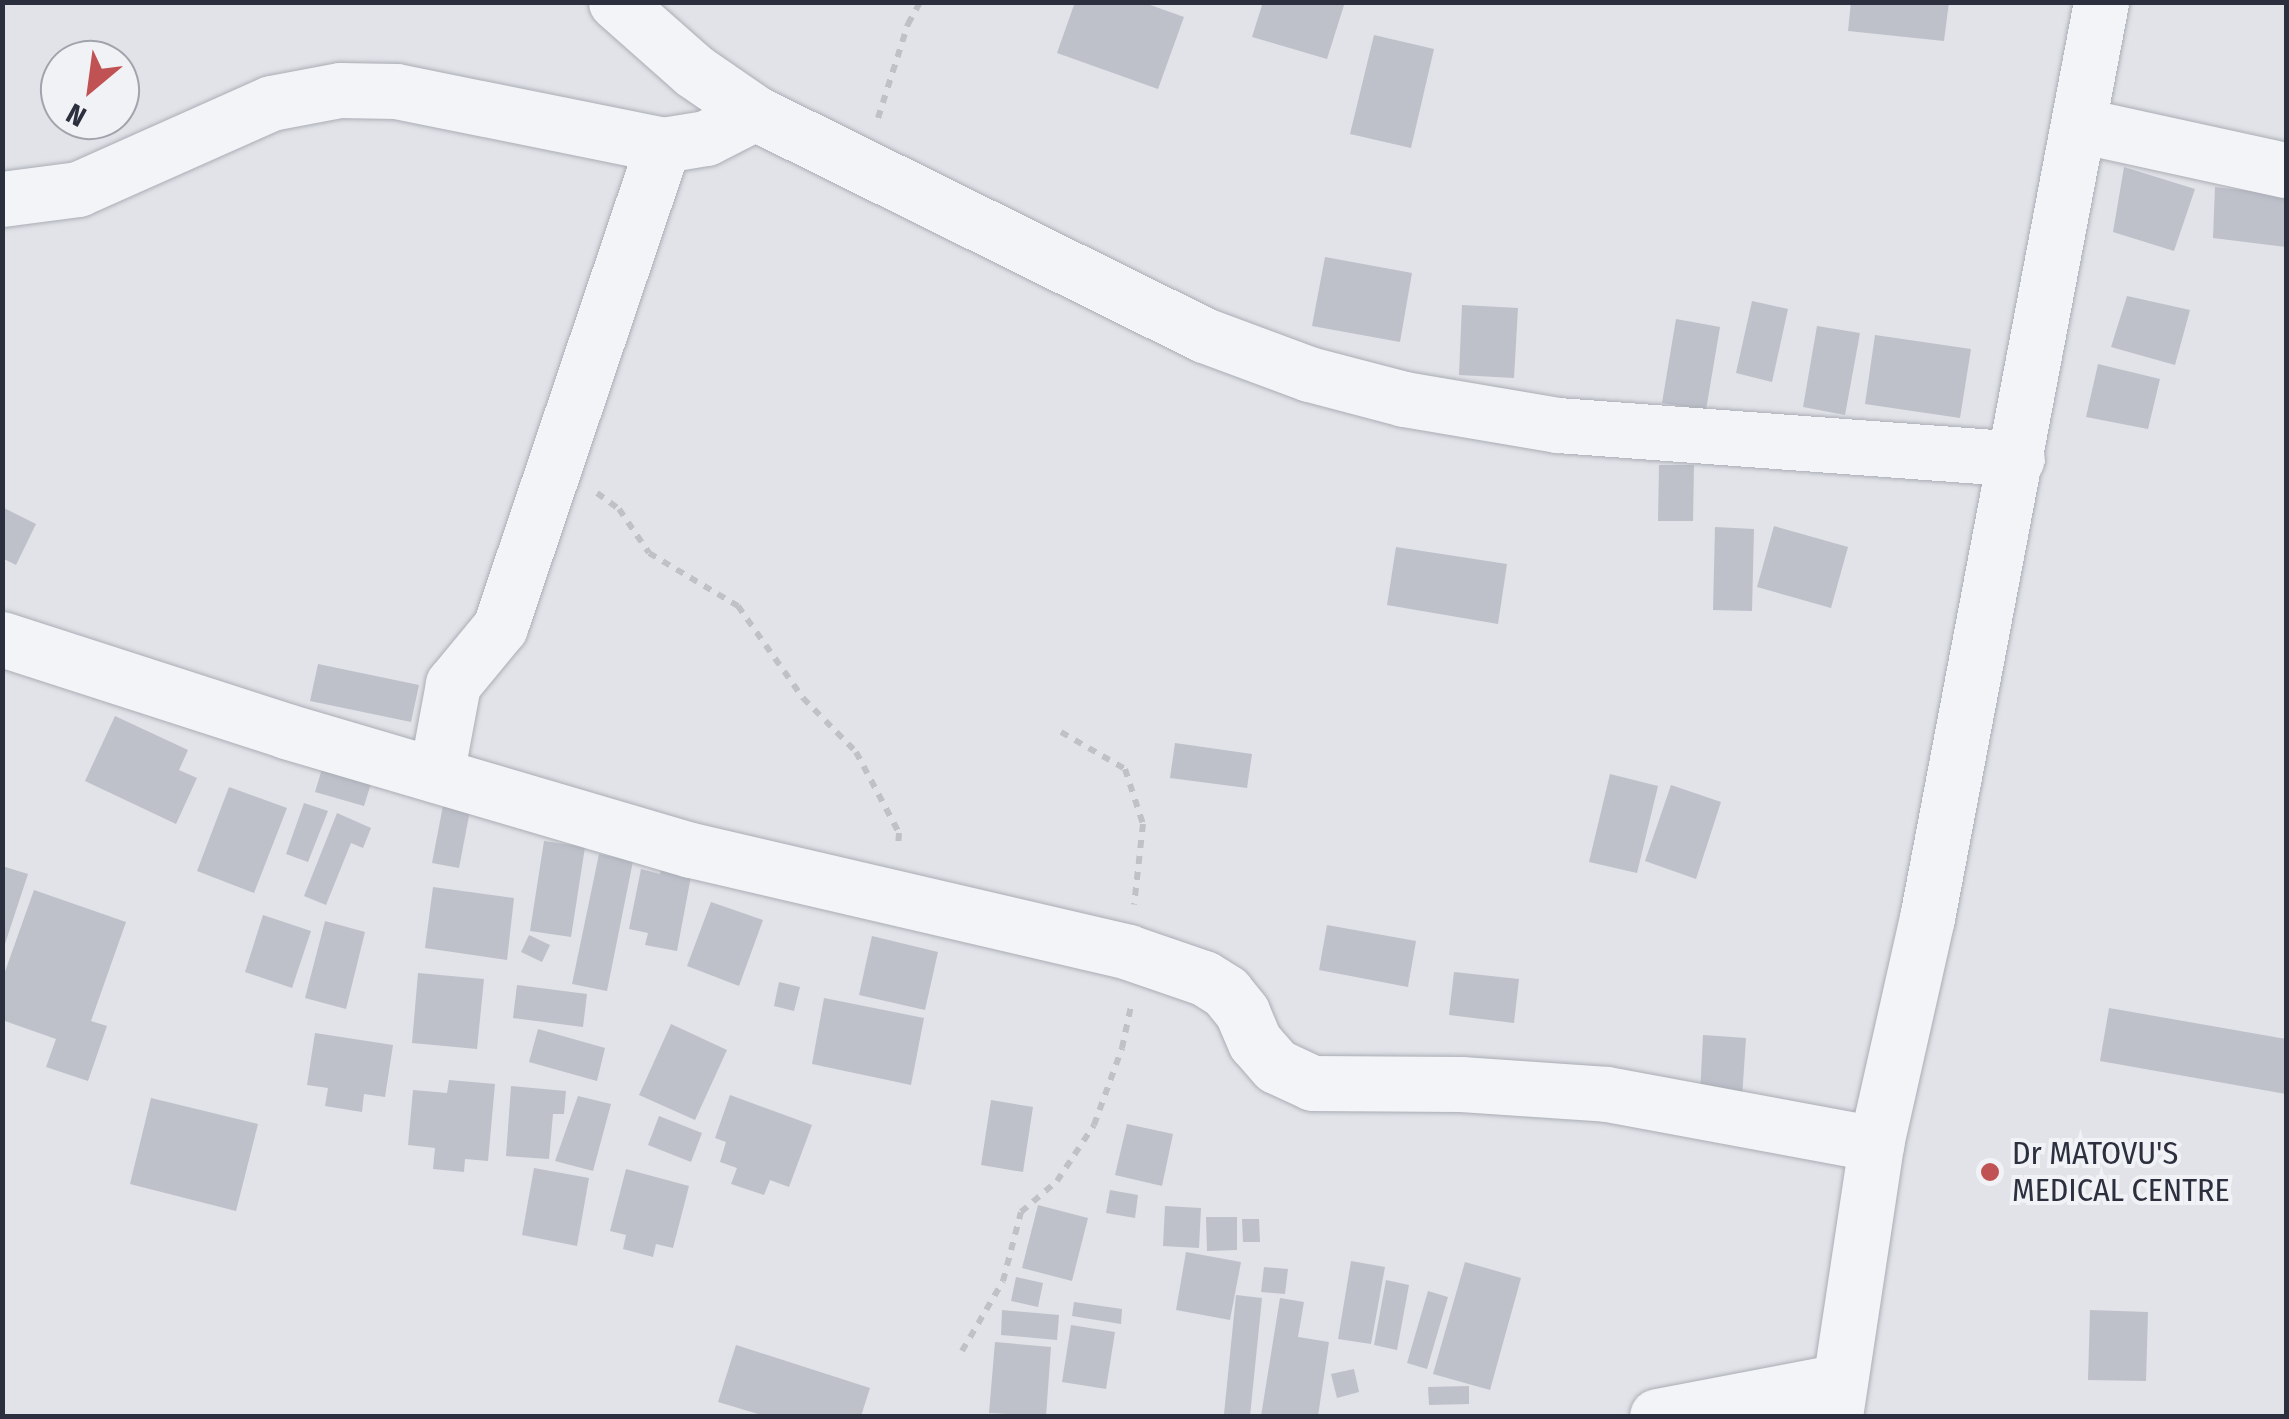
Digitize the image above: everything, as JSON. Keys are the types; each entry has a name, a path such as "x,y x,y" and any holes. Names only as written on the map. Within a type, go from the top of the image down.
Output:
{"street":[{"path":"616,2 694,71 755,114 1204,336 1309,374 1404,399 1558,425 2016,459"},
{"path":"1658,1416 1838,1399 1876,1144 1927,918 2102,2"},
{"path":"2,200 78,189 270,103 340,90 396,91 663,145 706,138 755,114"},
{"path":"2079,124 2286,170"},
{"path":"436,775 453,684 500,628 663,145"},
{"path":"2,639 691,850 1128,952 1204,978 1226,992 1242,1012 1254,1042 1276,1066 1312,1083 1461,1084 1608,1094 1876,1144"}],"path":[{"path":"864,168 890,75 920,2"},
{"path":"554,462 620,509 649,553 738,606 803,698 856,752 898,833 895,898"},
{"path":"962,1352 1003,1281 1021,1212 1057,1181 1094,1125 1122,1048 1134,988 1128,952 1143,824 1125,769 1061,732"}],"building":[{"path":"1075,2 1142,2 1184,17 1158,89 1057,53"},
{"path":"1263,2 1345,2 1327,59 1252,37"},
{"path":"1851,2 1949,2 1944,41 1848,31"},
{"path":"1374,35 1434,49 1411,148 1350,134"},
{"path":"2124,167 2195,189 2174,251 2113,232"},
{"path":"2215,187 2286,195 2286,247 2213,238"},
{"path":"1325,257 1412,273 1400,342 1312,326"},
{"path":"2127,296 2190,310 2175,365 2111,347"},
{"path":"1752,301 1788,309 1772,382 1736,373"},
{"path":"1462,305 1518,308 1514,378 1459,375"},
{"path":"1676,319 1720,327 1706,410 1662,403"},
{"path":"1817,326 1860,333 1845,415 1803,407"},
{"path":"1875,335 1971,349 1960,418 1865,404"},
{"path":"2098,364 2160,379 2148,429 2086,417"},
{"path":"1659,465 1694,465 1693,521 1658,521"},
{"path":"2,507 36,524 16,565 2,558"},
{"path":"1774,526 1848,547 1831,608 1757,587"},
{"path":"1715,527 1754,529 1752,611 1713,610"},
{"path":"1396,547 1507,564 1498,624 1387,605"},
{"path":"318,664 419,685 411,722 310,701"},
{"path":"115,716 188,750 179,770 197,778 176,824 85,781"},
{"path":"1175,743 1252,754 1247,788 1170,778"},
{"path":"326,756 375,771 364,806 315,792"},
{"path":"1610,774 1658,786 1637,873 1589,862"},
{"path":"1671,785 1721,802 1696,879 1645,861"},
{"path":"229,787 287,808 254,893 197,871"},
{"path":"445,795 472,800 459,868 432,863"},
{"path":"304,803 328,811 308,862 286,854"},
{"path":"337,813 371,828 363,848 351,843 326,905 304,896"},
{"path":"544,841 585,847 571,937 530,931"},
{"path":"599,854 633,861 607,991 572,984"},
{"path":"662,865 692,871 677,951 645,945 648,933 629,929 641,869 660,874"},
{"path":"2,866 28,874 3,950 2,950"},
{"path":"433,887 514,898 507,960 425,948"},
{"path":"34,890 126,922 91,1021 107,1026 88,1081 46,1067 56,1039 2,1020 2,980"},
{"path":"711,902 763,920 739,986 687,966"},
{"path":"263,915 311,931 292,988 245,972"},
{"path":"325,921 365,932 346,1009 305,998"},
{"path":"1327,925 1416,941 1408,987 1319,970"},
{"path":"529,935 550,945 542,962 521,952"},
{"path":"872,936 938,952 925,1010 859,995"},
{"path":"1454,972 1519,979 1514,1023 1449,1015"},
{"path":"418,973 484,979 477,1049 412,1043"},
{"path":"779,982 800,987 794,1011 774,1006"},
{"path":"517,985 587,994 583,1027 513,1018"},
{"path":"824,998 924,1018 911,1085 812,1064"},
{"path":"2109,1008 2286,1039 2286,1094 2100,1061"},
{"path":"671,1024 727,1050 695,1120 639,1095"},
{"path":"538,1029 605,1048 597,1081 529,1062"},
{"path":"315,1033 393,1045 385,1097 364,1094 362,1112 325,1106 328,1088 307,1085"},
{"path":"1703,1035 1746,1038 1742,1098 1700,1095"},
{"path":"449,1080 495,1084 488,1161 465,1159 464,1172 433,1169 435,1148 408,1145 413,1090 447,1093"},
{"path":"511,1086 566,1091 564,1114 553,1114 549,1159 506,1156"},
{"path":"730,1095 812,1125 789,1187 770,1180 764,1195 731,1184 737,1168 720,1162 726,1142 715,1138"},
{"path":"578,1096 611,1104 593,1171 555,1161"},
{"path":"151,1098 258,1124 236,1211 130,1184"},
{"path":"991,1100 1033,1107 1023,1172 981,1165"},
{"path":"659,1116 702,1133 691,1162 648,1145"},
{"path":"1127,1124 1173,1134 1162,1186 1115,1175"},
{"path":"534,1168 589,1178 577,1246 522,1235"},
{"path":"626,1169 689,1186 673,1248 656,1244 653,1257 623,1249 626,1235 610,1231"},
{"path":"1110,1190 1138,1195 1135,1218 1106,1213"},
{"path":"1038,1205 1088,1218 1072,1281 1022,1268"},
{"path":"1165,1206 1201,1208 1199,1248 1163,1246"},
{"path":"1206,1217 1237,1217 1237,1250 1207,1251"},
{"path":"1242,1219 1259,1219 1260,1242 1243,1242"},
{"path":"1186,1252 1241,1262 1230,1320 1176,1310"},
{"path":"1351,1261 1385,1267 1371,1344 1338,1339"},
{"path":"1465,1262 1521,1278 1490,1390 1433,1374"},
{"path":"1264,1267 1288,1269 1285,1294 1261,1292"},
{"path":"1016,1277 1043,1283 1038,1307 1011,1301"},
{"path":"1386,1280 1409,1285 1397,1350 1374,1345"},
{"path":"1428,1291 1448,1297 1427,1369 1407,1363"},
{"path":"1236,1295 1262,1298 1250,1416 1224,1414"},
{"path":"1280,1298 1304,1302 1298,1337 1329,1342 1318,1416 1261,1416"},
{"path":"1074,1302 1122,1309 1121,1324 1072,1316"},
{"path":"1002,1310 1059,1315 1057,1340 1001,1335"},
{"path":"2090,1310 2148,1312 2146,1381 2088,1380"},
{"path":"1071,1325 1115,1332 1106,1389 1062,1382"},
{"path":"995,1342 1051,1347 1046,1416 989,1413"},
{"path":"736,1345 870,1388 861,1416 765,1416 718,1402"},
{"path":"1354,1369 1359,1392 1337,1398 1331,1374"},
{"path":"1469,1386 1469,1404 1429,1405 1428,1387"}],"place":[{"name":"Dr MATOVU'S MEDICAL CENTRE","path":"1990,1172"}]}
